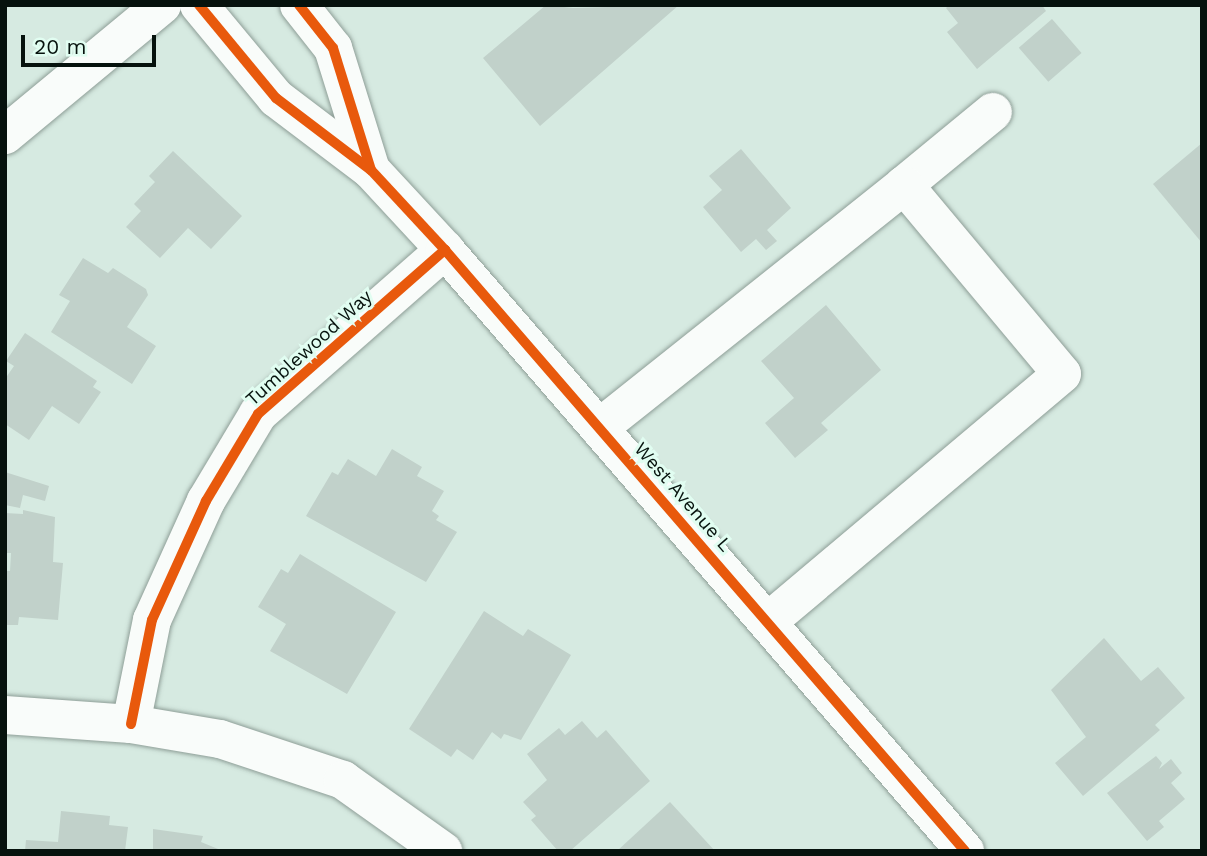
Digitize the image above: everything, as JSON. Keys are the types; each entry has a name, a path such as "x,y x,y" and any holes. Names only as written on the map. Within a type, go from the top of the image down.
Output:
{"main road":[{"path":"5,135 162,5"},
{"name":"West Avenue L","path":"199,5 276,98 371,170 445,250 965,851"},
{"name":"West Avenue L","path":"299,5 333,48 371,170"},
{"path":"599,428 993,112"},
{"path":"767,622 1062,374 904,185"},
{"name":"Tumblewood Way","path":"131,724 152,620 206,501 258,414 445,250"},
{"path":"5,715 131,724 220,739 343,780 443,851"}],"building":[{"path":"546,5 573,8 679,5 540,126 483,58"},
{"path":"949,5 1042,5 1046,11 977,69 947,32 958,23 946,8"},
{"path":"1052,19 1082,53 1048,82 1019,48"},
{"path":"1202,143 1202,243 1153,184"},
{"path":"741,149 791,208 767,230 777,241 766,250 756,239 741,252 703,207 722,190 709,176"},
{"path":"173,151 242,216 211,249 188,228 160,258 126,227 141,211 134,204 155,182 149,176"},
{"path":"83,258 108,273 113,268 146,289 148,295 127,327 156,346 132,384 51,332 70,301 59,295"},
{"path":"826,305 881,370 821,423 828,430 795,458 765,423 794,398 761,361"},
{"path":"25,333 97,381 93,387 101,392 79,424 52,406 29,440 5,424 5,379 14,366 6,361"},
{"path":"392,449 422,467 417,476 444,491 432,511 439,516 436,520 457,532 426,582 306,516 332,472 338,475 348,459 376,476"},
{"path":"5,472 49,486 45,501 23,495 20,508 5,505"},
{"path":"23,510 55,517 53,562 63,563 58,620 19,617 18,625 5,625 5,571 10,571 11,553 5,553 5,513 23,514"},
{"path":"300,554 396,612 347,694 270,651 286,624 258,607 281,569 288,573"},
{"path":"484,611 523,636 528,629 571,655 521,740 504,734 501,739 492,732 473,760 457,749 451,757 409,729"},
{"path":"1104,638 1141,681 1158,667 1185,698 1155,725 1160,730 1083,796 1055,763 1086,737 1051,690"},
{"path":"582,721 597,738 606,730 650,781 570,851 558,851 531,820 536,816 523,802 547,780 527,754 559,728 565,735"},
{"path":"1156,756 1162,763 1159,769 1171,759 1182,773 1171,783 1185,799 1159,821 1164,827 1147,841 1107,793"},
{"path":"670,802 715,851 617,851"},
{"path":"61,811 110,816 109,825 128,827 125,851 25,851 26,840 58,842"},
{"path":"153,829 203,836 201,842 223,851 153,851"}],"cycle path":[{"path":"199,5 276,98 371,170 445,250 965,851"},
{"path":"299,5 333,48 371,170"},
{"path":"131,724 152,620 206,501 258,414 445,250"}]}
